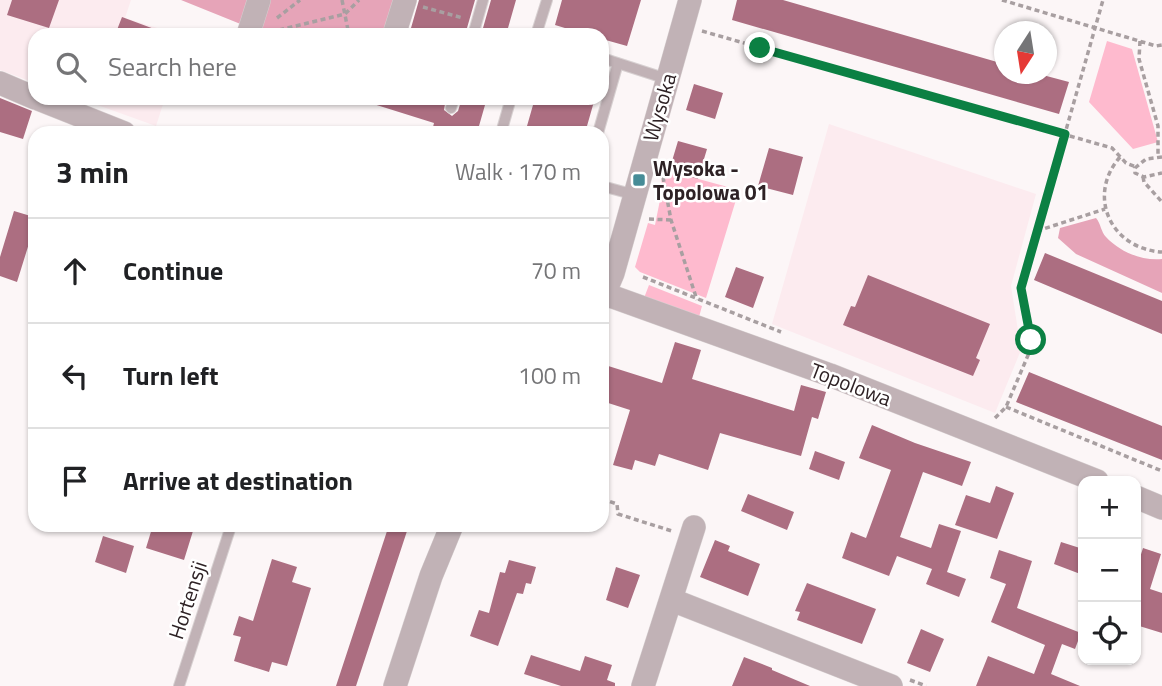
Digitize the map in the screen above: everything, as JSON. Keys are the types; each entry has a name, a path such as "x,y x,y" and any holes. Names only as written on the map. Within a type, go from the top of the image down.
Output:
{"street":[{"path":"250,28 259,0"},
{"name":"Wysoka","path":"609,282 690,0"},
{"path":"396,28 405,1"},
{"path":"0,83 28,95"},
{"path":"54,105 106,126"},
{"name":"Topolowa","path":"609,297 830,375 1084,476"},
{"path":"1141,499 1162,508"},
{"path":"395,686 431,576 449,532"},
{"path":"643,686 692,532"},
{"path":"672,600 891,686"}],"lane":[{"path":"474,28 483,0"},
{"path":"539,28 547,0"},
{"path":"609,60 667,79"},
{"path":"609,94 618,62"},
{"path":"503,126 509,105"},
{"path":"600,126 606,105"},
{"path":"609,188 635,195"},
{"name":"Hortensji","path":"179,686 229,532"}],"path":[{"path":"342,0 348,28"},
{"path":"286,28 345,13 359,0"},
{"path":"1002,0 1156,46 1162,45"},
{"path":"992,419 999,416 1006,407 1030,353 1031,340 1021,288 1103,0"},
{"path":"405,1 476,22"},
{"path":"697,30 1112,148 1129,165 1136,167"},
{"path":"1140,41 1139,59 1158,125 1160,156 1146,159 1136,167 1135,173 1143,177 1162,173"},
{"path":"1120,157 1107,176 1104,195 1105,209 1111,223 1125,237 1145,249 1162,252"},
{"path":"662,175 671,220 697,300"},
{"path":"1143,177 1162,202"},
{"path":"1037,231 1105,209"},
{"path":"643,219 671,220"},
{"path":"643,277 783,333"},
{"path":"1006,407 1162,471"},
{"path":"609,501 617,504 618,514 692,532"}],"shaded area":[{"path":"0,0 131,0 125,18 157,28 28,28 28,80 0,70"},
{"path":"181,0 395,0 386,28 251,28"},
{"path":"1107,41 1132,49 1158,142 1133,149 1089,102"},
{"path":"98,105 163,105 156,126"},
{"path":"829,124 1036,194 1011,286 1021,350 995,413 772,324"},
{"path":"669,171 739,190 706,298 640,272 635,267 648,223 655,225 662,175"},
{"path":"1096,218 1104,235 1118,247 1139,257 1162,259 1162,293 1076,254 1058,238 1060,228"},
{"path":"649,285 702,306 699,317 644,298"}],"building":[{"path":"12,0 59,0 49,28 7,15"},
{"path":"419,0 475,0 467,28 411,28"},
{"path":"491,0 516,0 508,28 483,28"},
{"path":"562,0 641,0 627,46 609,41 609,28 565,28 555,25"},
{"path":"737,0 783,0 994,61 994,84 1057,84 1057,79 1069,82 1059,114 732,20"},
{"path":"122,17 152,28 118,28"},
{"path":"694,84 723,93 715,119 686,110"},
{"path":"0,98 32,111 23,139 0,132"},
{"path":"377,105 445,105 444,110 452,116 460,105 485,105 479,126 433,126 434,123"},
{"path":"533,105 593,105 587,126 527,126"},
{"path":"678,141 707,149 698,179 669,171"},
{"path":"769,148 803,157 793,195 758,186"},
{"path":"14,211 28,215 28,247 17,282 0,276 0,257"},
{"path":"1045,253 1162,301 1162,334 1034,280"},
{"path":"736,267 764,277 753,308 725,297"},
{"path":"868,275 990,324 976,358 980,360 973,376 843,325 851,306 855,307"},
{"path":"675,342 701,350 692,379 794,411 801,385 826,392 818,419 812,417 801,456 720,433 708,470 659,454 655,466 635,460 632,470 613,465 630,410 609,403 609,366 662,383"},
{"path":"1029,372 1162,426 1162,460 1016,402"},
{"path":"872,425 971,462 962,486 923,472 900,537 931,548 939,524 961,531 947,572 966,579 959,597 926,584 932,569 897,556 889,576 842,558 851,532 866,538 891,470 859,458"},
{"path":"815,451 845,462 839,480 809,469"},
{"path":"996,486 1014,493 997,539 955,525 966,495 990,503"},
{"path":"748,494 794,512 787,530 741,511"},
{"path":"151,532 193,532 184,560 146,548"},
{"path":"387,532 407,532 356,686 336,686"},
{"path":"103,536 134,546 126,573 95,562"},
{"path":"715,540 730,546 728,551 760,564 748,596 700,577"},
{"path":"1061,542 1078,547 1078,573 1054,564"},
{"path":"1143,548 1161,554 1150,589 1162,593 1162,633 1141,627"},
{"path":"999,550 1032,561 1017,608 1078,632 1075,649 1062,644 1051,674 1080,686 976,686 988,656 1034,674 1045,645 991,622 1006,584 990,578"},
{"path":"272,559 297,567 292,582 311,588 287,666 272,662 269,672 234,661 241,637 233,635 239,616 253,621"},
{"path":"509,560 536,567 531,584 526,583 523,594 517,593 498,646 470,636 479,610 489,613 500,572 505,573"},
{"path":"616,567 640,575 628,608 606,600"},
{"path":"807,583 876,609 862,644 797,620 800,612 795,611"},
{"path":"921,629 944,639 930,672 907,663"},
{"path":"531,655 580,671 585,656 612,665 607,680 615,683 615,686 561,686 524,674"},
{"path":"744,657 772,668 810,686 732,686"}],"place":[{"name":"Wysoka - Topolowa 01","path":"639,180"}],"route":[{"path":"760,48 1065,134 1021,288 1031,340"}]}
